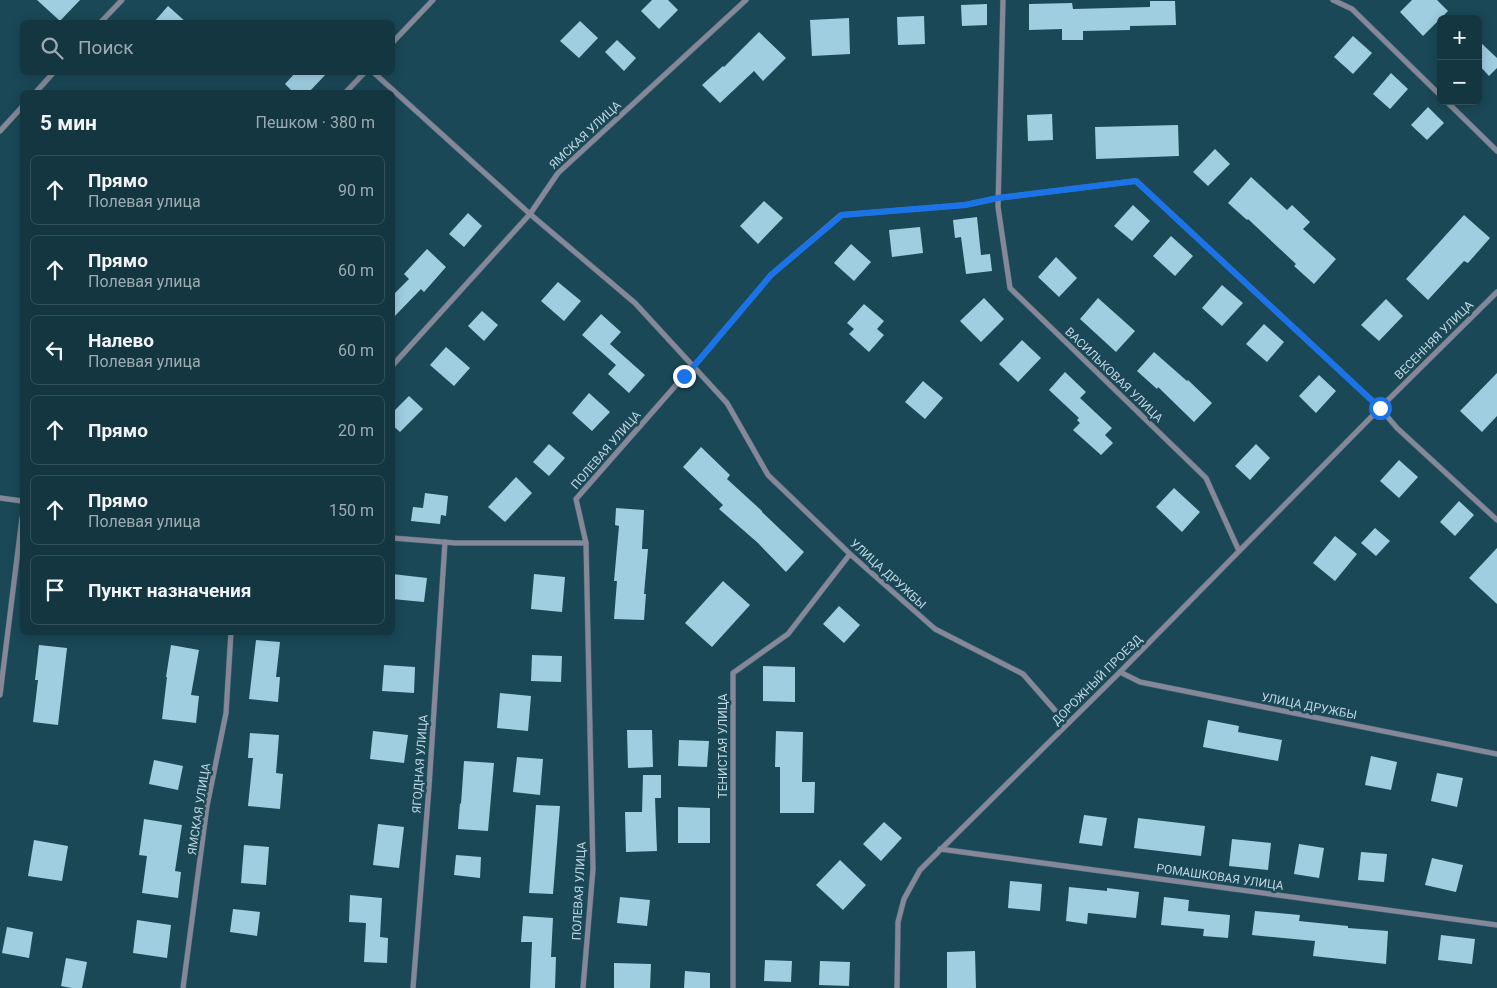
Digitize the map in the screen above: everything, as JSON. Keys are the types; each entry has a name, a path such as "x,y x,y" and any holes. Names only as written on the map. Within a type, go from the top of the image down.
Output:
{"street":[{"path":"103,20 122,0"},
{"path":"395,40 433,0"},
{"name":"ЯМСКАЯ УЛИЦА","path":"395,363 530,214 558,173 746,0"},
{"name":"ВАСИЛЬКОВАЯ УЛИЦА","path":"1003,0 998,207 1010,288 1206,478 1239,551"},
{"path":"1333,0 1352,9 1437,92"},
{"path":"38,90 51,75"},
{"path":"348,90 362,75"},
{"name":"УЛИЦА ДРУЖБЫ","path":"376,75 393,90"},
{"name":"УЛИЦА ДРУЖБЫ","path":"395,92 530,214 635,302 727,403 768,475 850,554 935,629 1023,674 1067,724"},
{"path":"1450,105 1497,152"},
{"path":"0,131 20,109"},
{"path":"998,198 1133,181 1380,408 1397,428 1497,520"},
{"name":"ПОЛЕВАЯ УЛИЦА","path":"583,988 592,869 586,544 576,499 694,366 771,275 842,215 965,205 998,198"},
{"name":"ВЕСЕННЯЯ УЛИЦА","path":"1380,408 1497,292"},
{"name":"ДОРОЖНЫЙ ПРОЕЗД","path":"897,988 898,922 904,899 920,870 1120,672 1380,408"},
{"path":"0,498 20,501"},
{"path":"0,694 20,534"},
{"path":"395,538 444,542 586,544"},
{"name":"ЯГОДНАЯ УЛИЦА","path":"412,988 429,787 444,542"},
{"name":"ТЕНИСТАЯ УЛИЦА","path":"733,988 733,674 788,634 850,554"},
{"name":"ЯМСКАЯ УЛИЦА","path":"183,988 208,806 226,713 231,635"},
{"name":"УЛИЦА ДРУЖБЫ","path":"1120,672 1140,682 1497,754"},
{"name":"РОМАШКОВАЯ УЛИЦА","path":"940,849 1497,924"}],"building":[{"path":"37,0 80,0 59,20"},
{"path":"652,0 668,0 678,10 659,29 641,11"},
{"path":"1412,0 1437,0 1448,11 1444,15 1437,15 1437,22 1423,36 1400,12"},
{"path":"1150,1 1175,1 1176,25 1130,26 1130,30 1083,31 1083,40 1062,40 1062,29 1029,30 1029,4 1072,3 1073,9 1150,7"},
{"path":"987,4 987,25 962,26 961,5"},
{"path":"168,6 184,20 156,20"},
{"path":"924,16 925,44 898,45 897,17"},
{"path":"849,18 850,54 812,56 810,20"},
{"path":"580,21 598,38 579,58 560,41"},
{"path":"759,32 786,58 763,81 754,71 720,103 702,85 724,67"},
{"path":"1353,36 1372,53 1353,74 1334,57"},
{"path":"617,40 636,58 624,71 605,52"},
{"path":"1482,44 1497,58 1497,68 1489,76 1482,68"},
{"path":"1391,73 1408,89 1390,109 1373,94"},
{"path":"293,75 325,75 311,90 291,90 285,84"},
{"path":"1428,107 1444,123 1427,140 1411,125"},
{"path":"1052,114 1053,140 1028,141 1027,115"},
{"path":"1178,125 1179,156 1096,159 1095,127"},
{"path":"1215,149 1230,164 1208,186 1193,172"},
{"path":"1251,177 1287,210 1292,205 1310,222 1303,229 1336,259 1314,284 1294,266 1296,264 1228,203"},
{"path":"764,201 783,218 758,244 740,226"},
{"path":"1133,205 1150,221 1132,241 1114,226"},
{"path":"468,213 482,226 464,247 449,234"},
{"path":"1464,215 1490,238 1468,263 1464,261 1428,300 1406,279"},
{"path":"977,217 981,255 990,254 992,271 966,274 961,237 955,238 953,220"},
{"path":"920,227 923,253 892,257 889,230"},
{"path":"1171,236 1193,256 1175,276 1153,256"},
{"path":"851,244 871,262 854,281 834,263"},
{"path":"427,249 446,267 424,292 421,289 395,316 395,293 409,279 404,274"},
{"path":"1056,257 1077,278 1059,297 1038,277"},
{"path":"558,282 581,301 564,321 541,301"},
{"path":"1222,285 1243,303 1222,326 1202,308"},
{"path":"984,298 1004,319 981,342 960,321"},
{"path":"1098,298 1135,331 1116,352 1080,319"},
{"path":"1386,299 1403,316 1379,341 1361,325"},
{"path":"864,304 884,321 877,329 884,335 869,352 849,334 854,329 847,323"},
{"path":"482,311 498,325 484,341 468,326"},
{"path":"601,314 621,332 610,344 645,375 629,393 608,374 616,365 582,335"},
{"path":"1264,324 1284,342 1267,362 1246,344"},
{"path":"1022,340 1041,358 1018,382 999,364"},
{"path":"446,347 470,368 454,386 430,365"},
{"path":"1154,352 1212,403 1194,422 1158,387 1157,389 1137,371"},
{"path":"1065,372 1086,392 1080,398 1112,428 1105,435 1113,443 1101,455 1073,430 1080,423 1077,420 1079,418 1049,390"},
{"path":"1497,373 1497,416 1482,432 1460,411"},
{"path":"1319,375 1336,391 1316,413 1299,396"},
{"path":"923,381 943,398 925,419 905,402"},
{"path":"589,393 610,412 592,431 572,413"},
{"path":"409,396 423,409 400,432 395,428 395,410"},
{"path":"549,444 565,458 549,476 533,462"},
{"path":"1256,444 1270,458 1250,480 1235,466"},
{"path":"701,447 730,475 727,479 804,552 786,572 758,543 719,509 723,505 683,467"},
{"path":"1399,460 1418,477 1399,498 1380,481"},
{"path":"516,477 532,493 505,522 488,507"},
{"path":"1174,488 1200,512 1182,532 1156,507"},
{"path":"425,493 448,496 446,516 441,515 440,524 411,521 413,507 423,508"},
{"path":"1459,501 1474,515 1455,536 1440,522"},
{"path":"616,508 644,510 642,549 648,549 644,620 614,619 617,581 614,581 619,526 615,525"},
{"path":"1375,528 1390,541 1376,556 1361,543"},
{"path":"1335,536 1357,554 1335,581 1313,563"},
{"path":"1497,548 1497,604 1469,578"},
{"path":"395,574 427,578 424,602 395,599"},
{"path":"534,574 565,577 562,612 531,609"},
{"path":"723,581 750,605 712,647 685,623"},
{"path":"839,606 860,625 844,643 823,624"},
{"path":"256,640 280,642 276,677 280,677 278,702 249,699"},
{"path":"39,645 67,648 58,725 33,722 38,680 35,680"},
{"path":"171,645 199,650 191,695 199,696 196,723 162,719"},
{"path":"532,655 562,656 561,682 531,681"},
{"path":"384,665 415,667 414,693 382,691"},
{"path":"763,666 795,667 795,702 763,701"},
{"path":"500,693 531,696 528,731 497,728"},
{"path":"1208,720 1239,726 1238,732 1282,740 1278,761 1203,747"},
{"path":"627,730 652,730 653,767 628,768"},
{"path":"373,731 408,735 404,763 370,759"},
{"path":"776,731 803,732 802,782 815,782 814,813 780,813 780,767 775,767"},
{"path":"250,733 279,735 276,773 283,774 280,809 248,806 253,758 248,758"},
{"path":"679,740 709,741 707,767 678,766"},
{"path":"1371,756 1397,762 1391,790 1365,785"},
{"path":"517,757 543,759 540,795 513,792"},
{"path":"154,760 183,766 178,790 149,784"},
{"path":"464,761 494,763 488,831 458,829"},
{"path":"1437,773 1463,778 1457,807 1431,801"},
{"path":"643,775 661,775 661,798 655,798 657,851 626,852 625,812 642,812"},
{"path":"536,805 560,806 553,894 529,893"},
{"path":"678,807 710,808 710,843 678,843"},
{"path":"1084,815 1107,818 1102,846 1079,843"},
{"path":"1138,818 1205,826 1201,856 1134,848"},
{"path":"144,819 182,825 175,871 181,872 178,898 142,893 147,856 139,855"},
{"path":"884,822 902,838 881,861 863,844"},
{"path":"378,824 404,827 399,868 373,865"},
{"path":"1232,839 1271,843 1268,870 1229,866"},
{"path":"34,840 68,846 62,881 28,876"},
{"path":"1299,844 1324,848 1319,878 1294,874"},
{"path":"244,845 269,847 266,885 241,883"},
{"path":"1361,852 1387,854 1384,882 1358,880"},
{"path":"456,855 481,857 480,878 454,875"},
{"path":"1432,858 1463,865 1456,892 1425,885"},
{"path":"840,860 866,885 843,910 816,885"},
{"path":"1010,881 1042,884 1040,911 1008,908"},
{"path":"1069,887 1107,891 1107,888 1139,892 1136,918 1088,913 1087,924 1066,921"},
{"path":"350,895 382,898 380,937 388,938 387,963 364,962 366,923 349,922"},
{"path":"620,897 650,900 647,926 617,923"},
{"path":"1164,897 1189,900 1188,911 1230,915 1228,938 1203,936 1204,929 1161,925"},
{"path":"233,909 260,912 257,936 230,932"},
{"path":"1255,911 1300,915 1299,921 1388,931 1386,964 1313,956 1315,941 1252,935"},
{"path":"523,916 553,918 551,957 556,957 555,988 530,988 532,942 521,942"},
{"path":"137,920 171,925 167,958 133,953"},
{"path":"7,927 33,932 29,958 2,953"},
{"path":"1441,935 1475,939 1472,964 1438,960"},
{"path":"975,951 976,988 947,988 947,952"},
{"path":"66,958 87,962 82,988 61,986"},
{"path":"765,960 792,961 791,982 764,981"},
{"path":"820,961 850,962 849,986 819,985"},
{"path":"614,963 651,964 650,988 614,988"},
{"path":"685,971 710,973 710,988 684,988"}],"route":[{"path":"684,376 771,275 842,215 965,205 998,198 1136,181 1380,408"}]}
